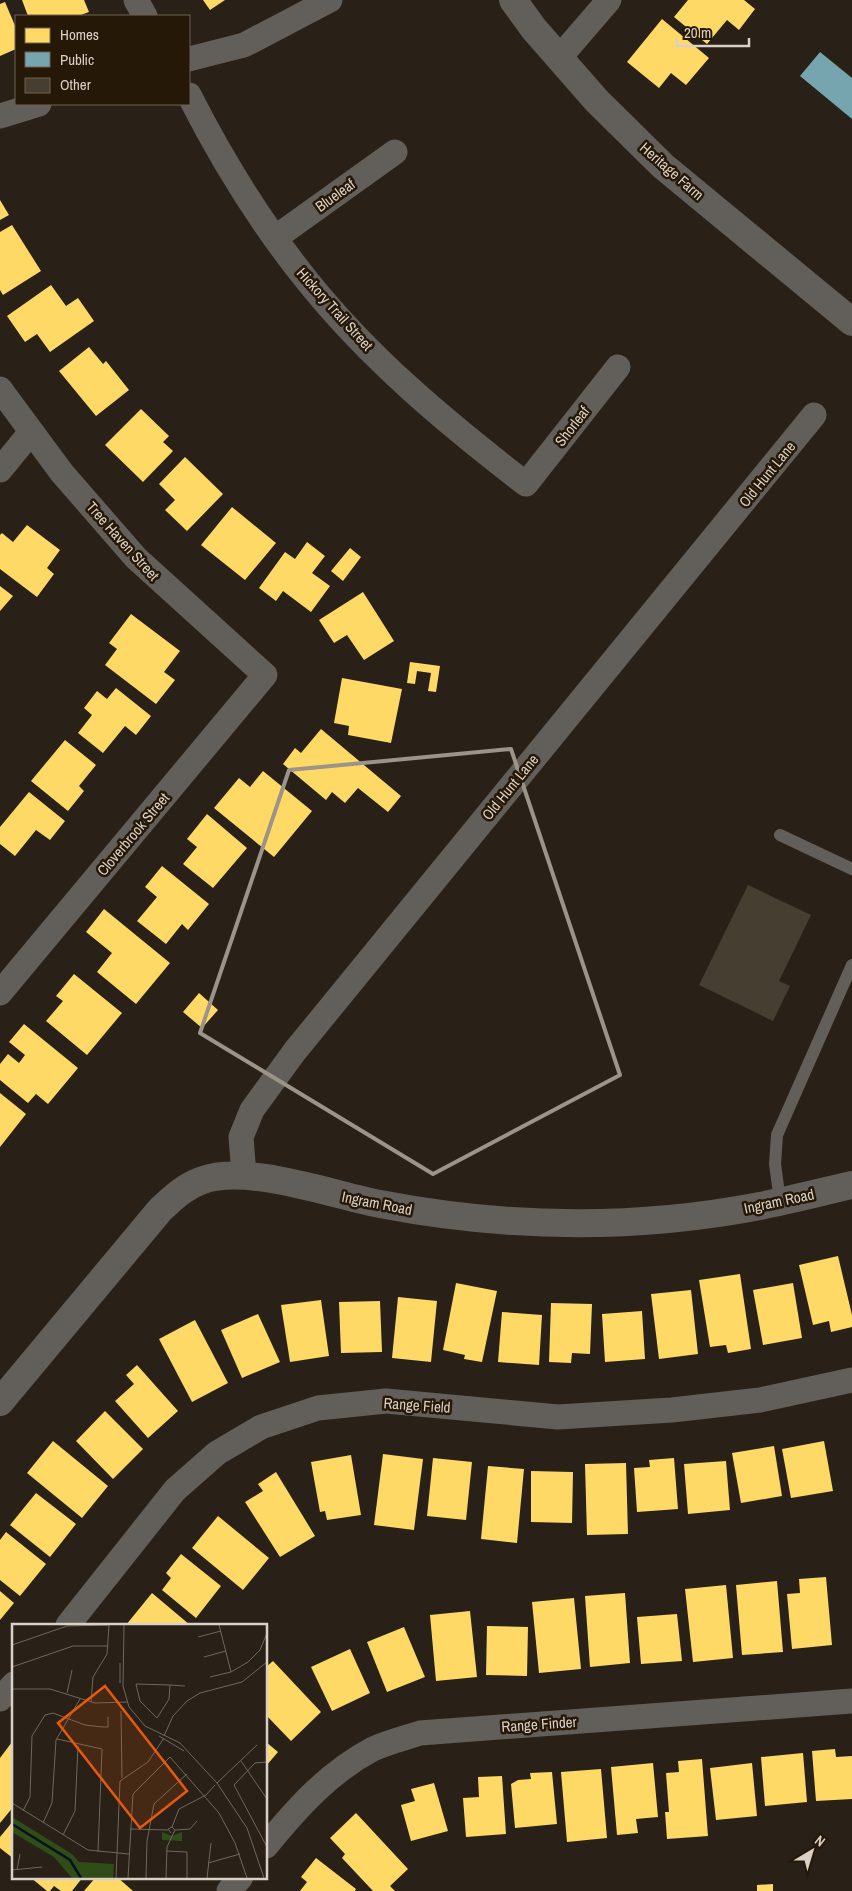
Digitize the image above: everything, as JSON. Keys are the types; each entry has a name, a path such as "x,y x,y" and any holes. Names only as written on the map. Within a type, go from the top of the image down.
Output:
{"street":[{"path":"136,0 144,15"},
{"path":"190,59 244,45 330,0"},
{"name":"Heritage Farm","path":"513,0 596,101 663,166 852,322"},
{"path":"559,58 609,0"},
{"name":"Hickory Trail Street","path":"190,97 224,161 275,238 310,284 378,358 442,417 526,484"},
{"path":"0,116 36,105"},
{"name":"Blueleaf","path":"275,238 395,152"},
{"name":"Shorleaf","path":"526,484 618,367"},
{"name":"Tree Haven Street","path":"0,389 62,472 136,558 265,675"},
{"name":"Old Hunt Lane","path":"244,1175 241,1138 252,1110 295,1051 814,415"},
{"path":"0,470 31,432"},
{"name":"Cloverbrook Street","path":"0,993 265,675"},
{"name":"Ingram Road","path":"0,1402 154,1218 177,1194 204,1179 244,1175 263,1177 344,1198 467,1219 595,1223 668,1219 780,1202 852,1185"},
{"name":"Range Field","path":"69,1624 176,1490 217,1453 261,1427 318,1408 386,1401 558,1417 672,1410 760,1400 852,1380"},
{"path":"0,1699 12,1686"},
{"name":"Range Finder","path":"268,1844 295,1810 333,1774 374,1749 420,1733 852,1701"},
{"path":"229,1891 240,1878"}],"lane":[{"path":"780,835 852,869"},
{"path":"780,1202 775,1164 776,1135 852,965"}],"highlighted area":[{"path":"511,749 620,1075 433,1174 200,1033 289,770"}],"building: Homes":[{"path":"22,0 84,0 89,12 81,15 28,15"},
{"path":"203,0 225,0 210,10"},
{"path":"688,0 744,0 755,9 739,30 727,20 707,44 674,17"},
{"path":"5,2 15,26 15,49 0,56 0,4"},
{"path":"662,19 709,58 686,85 671,73 659,88 627,62"},
{"path":"0,200 9,215 0,220"},
{"path":"12,225 41,271 3,295 0,290 0,232"},
{"path":"51,285 66,306 78,298 94,321 50,352 37,334 25,342 7,316"},
{"path":"89,347 103,364 106,361 129,390 96,416 59,371"},
{"path":"141,409 169,436 163,442 173,451 143,482 105,445"},
{"path":"185,457 223,494 187,531 165,510 175,500 159,484"},
{"path":"232,507 276,543 245,580 201,545"},
{"path":"27,525 60,550 47,568 54,574 37,597 0,569 0,535 2,533 13,542"},
{"path":"307,542 325,556 312,573 330,586 311,612 283,591 276,601 259,588 285,552 295,559"},
{"path":"350,548 361,557 343,581 331,571"},
{"path":"0,586 13,596 0,611"},
{"path":"363,592 394,641 364,660 347,635 334,643 319,620"},
{"path":"131,614 180,651 164,672 175,680 156,704 105,665 117,649 109,643"},
{"path":"410,662 440,666 436,692 428,691 431,673 417,671 415,684 407,683"},
{"path":"342,678 402,689 391,743 348,735 349,726 334,723"},
{"path":"116,688 151,716 136,735 125,726 103,753 78,733 92,715 84,708 97,691 107,699"},
{"path":"321,729 401,796 388,812 358,788 345,803 332,792 326,800 283,764 295,748 301,753"},
{"path":"65,740 96,765 79,786 84,791 68,811 31,781"},
{"path":"263,771 312,811 274,857 214,808 239,778 250,787"},
{"path":"29,792 65,821 50,840 36,830 15,856 0,844 0,827"},
{"path":"207,814 247,848 213,888 183,864 197,847 187,839"},
{"path":"162,866 209,904 188,930 182,924 166,944 137,921 157,897 145,887"},
{"path":"104,909 170,963 136,1004 97,972 112,953 86,932"},
{"path":"74,974 122,1013 87,1055 46,1021 63,1001 56,996"},
{"path":"199,993 218,1010 202,1028 183,1012"},
{"path":"24,1024 78,1068 48,1104 36,1094 28,1103 0,1080 0,1064 8,1054 19,1063 25,1055 9,1042"},
{"path":"0,1093 26,1114 0,1147"},
{"path":"838,1256 852,1315 852,1327 831,1332 829,1321 813,1325 799,1265"},
{"path":"740,1274 751,1349 728,1353 726,1345 710,1347 699,1280"},
{"path":"456,1283 497,1291 482,1362 464,1359 465,1355 443,1350"},
{"path":"793,1283 802,1338 763,1345 753,1290"},
{"path":"691,1290 698,1354 659,1359 651,1294"},
{"path":"398,1297 437,1301 431,1362 392,1358"},
{"path":"321,1300 329,1356 290,1362 281,1305"},
{"path":"380,1301 382,1352 341,1353 339,1302"},
{"path":"551,1303 592,1304 590,1354 572,1353 571,1363 549,1362"},
{"path":"642,1311 645,1359 605,1362 602,1314"},
{"path":"502,1312 542,1315 539,1365 498,1362"},
{"path":"258,1314 280,1362 242,1378 221,1330"},
{"path":"195,1320 228,1383 192,1402 159,1339"},
{"path":"137,1365 178,1411 148,1438 115,1401 134,1384 126,1375"},
{"path":"105,1411 143,1449 113,1479 76,1441"},
{"path":"53,1441 108,1486 82,1518 27,1473"},
{"path":"824,1441 833,1491 791,1498 782,1449"},
{"path":"774,1446 782,1496 741,1503 732,1453"},
{"path":"383,1454 423,1459 414,1530 374,1525"},
{"path":"351,1455 361,1515 327,1520 325,1511 320,1512 311,1462"},
{"path":"433,1458 472,1462 466,1520 427,1516"},
{"path":"674,1458 678,1509 637,1512 634,1468 650,1467 649,1460"},
{"path":"726,1461 730,1510 688,1514 684,1464"},
{"path":"626,1463 628,1534 587,1535 585,1464"},
{"path":"488,1466 524,1469 517,1543 481,1539"},
{"path":"531,1471 573,1472 572,1523 531,1522"},
{"path":"276,1472 315,1536 280,1557 245,1502 263,1491 258,1484"},
{"path":"36,1493 76,1524 50,1557 10,1525"},
{"path":"218,1516 269,1558 243,1590 192,1548"},
{"path":"6,1532 46,1564 20,1596 0,1580 0,1540"},
{"path":"181,1554 221,1586 196,1618 162,1590 171,1578 166,1573"},
{"path":"826,1577 832,1645 792,1649 787,1594 800,1593 799,1579"},
{"path":"777,1581 783,1652 742,1655 736,1585"},
{"path":"726,1585 733,1658 693,1662 685,1589"},
{"path":"0,1591 14,1603 0,1620"},
{"path":"152,1593 189,1624 127,1624"},
{"path":"625,1593 630,1663 590,1667 585,1596"},
{"path":"574,1598 581,1669 539,1673 532,1602"},
{"path":"470,1611 477,1677 436,1681 430,1615"},
{"path":"677,1614 682,1661 641,1664 637,1617"},
{"path":"487,1626 528,1627 527,1676 486,1675"},
{"path":"404,1627 425,1677 387,1692 367,1642"},
{"path":"350,1649 370,1693 332,1711 311,1667"},
{"path":"273,1661 321,1712 291,1741 268,1717 268,1665"},
{"path":"12,1742 12,1808 0,1823 0,1758"},
{"path":"268,1744 278,1752 268,1764"},
{"path":"835,1749 836,1757 852,1756 852,1799 816,1801 812,1751"},
{"path":"803,1753 807,1802 765,1806 761,1757"},
{"path":"702,1759 708,1836 667,1839 665,1812 669,1812 666,1773 679,1772 678,1761"},
{"path":"653,1763 658,1817 636,1819 638,1833 617,1835 611,1767"},
{"path":"752,1763 757,1816 716,1820 710,1768"},
{"path":"601,1769 607,1838 567,1842 561,1772"},
{"path":"552,1772 557,1824 515,1828 511,1784 518,1780 531,1779 530,1773"},
{"path":"502,1776 506,1834 466,1837 463,1798 479,1797 478,1777"},
{"path":"434,1783 448,1831 411,1841 401,1805 415,1801 411,1789"},
{"path":"356,1813 408,1869 390,1886 395,1891 373,1891 342,1858 345,1854 330,1838"},
{"path":"12,1822 12,1857 0,1848 0,1837"},
{"path":"316,1858 356,1889 355,1891 300,1891 307,1882 301,1877"},
{"path":"31,1878 82,1878 72,1891 61,1891 54,1886 50,1891 47,1891"},
{"path":"95,1878 118,1878 133,1891 84,1891"},
{"path":"773,1884 773,1891 757,1891 757,1885"}],"building: Public":[{"path":"820,52 852,78 852,119 800,76"}],"building: Other":[{"path":"748,885 811,915 779,981 790,986 773,1021 699,985"}]}
